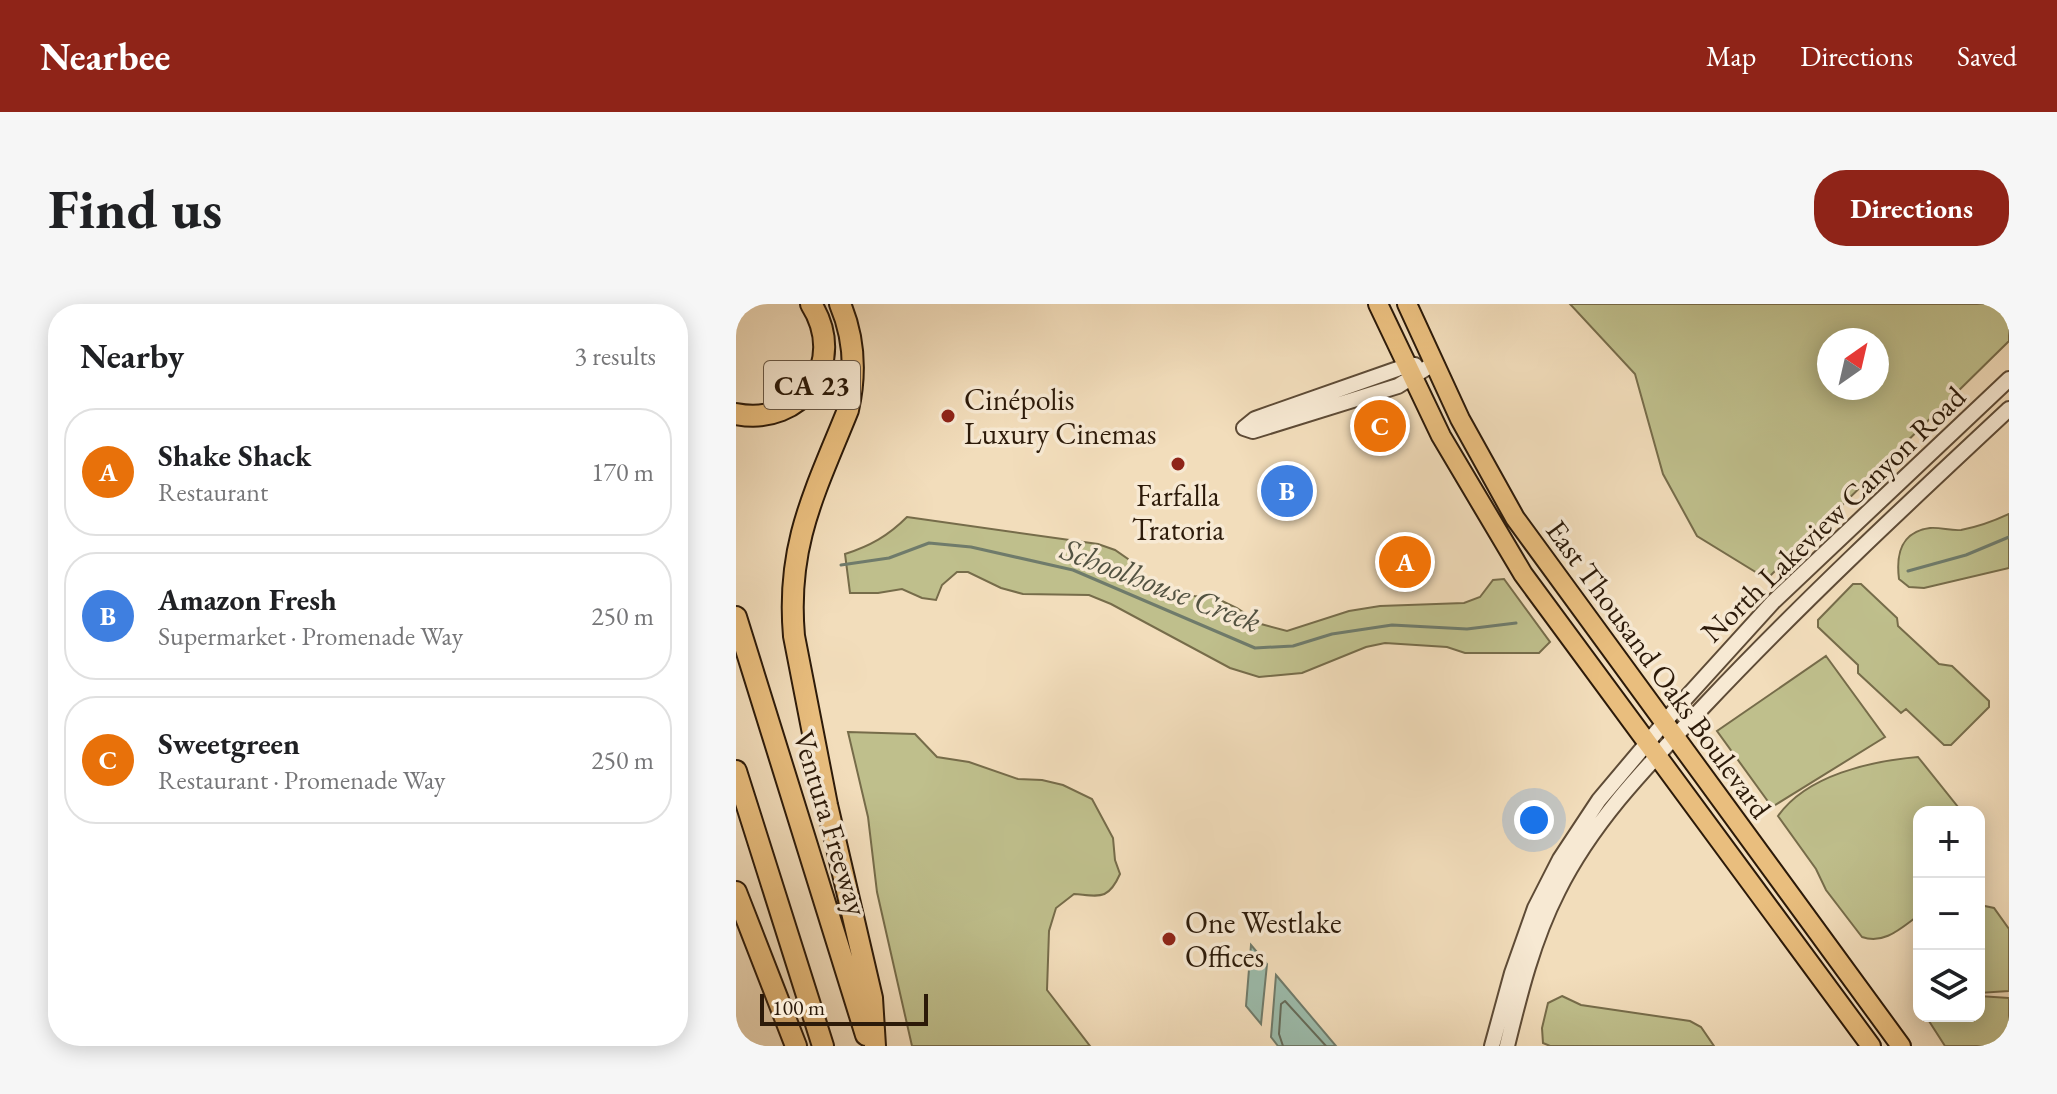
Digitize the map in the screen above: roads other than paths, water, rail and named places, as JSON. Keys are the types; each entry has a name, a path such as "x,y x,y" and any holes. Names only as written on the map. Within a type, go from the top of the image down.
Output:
{"highway":[{"name":"CA 23","path":"736,414 754,417 773,414 803,397 815,382 824,356 825,342 820,320 811,304"},
{"path":"840,304 851,337 853,389 848,410 799,539 791,584 791,608 824,790 872,998 872,1046"},
{"name":"Ventura Freeway","path":"736,617 872,1046"},
{"path":"736,771 823,1046"},
{"path":"736,813 788,937"},
{"path":"736,892 796,1046"}],"main road":[{"name":"East Thousand Oaks Boulevard","path":"1378,304 1461,473 1523,574 1871,1046"},
{"name":"East Thousand Oaks Boulevard","path":"1407,304 1460,419 1515,518 1901,1046"}],"street":[{"path":"1409,372 1331,408 1253,431 1244,428 1255,419 1433,364"},
{"name":"North Lakeview Canyon Road","path":"1668,730 1773,602 2009,379"},
{"name":"North Lakeview Canyon Road","path":"1668,730 2009,409"},
{"path":"1492,1046 1521,945 1547,883 1584,820 1668,730"},
{"path":"1507,1046 1531,954 1559,888 1653,747"}],"water":[{"path":"1251,945 1267,964 1261,1024 1246,1006"},
{"path":"1276,975 1336,1046 1278,1046 1271,1037"}],"waterway":[{"name":"Schoolhouse Creek","path":"1908,571 1966,555 2009,537"},
{"name":"Schoolhouse Creek","path":"841,565 889,558 929,543 971,547 1073,570 1255,648 1293,646 1332,634 1392,625 1467,629 1516,623"}],"place":[{"name":"Cinépolis Luxury Cinemas","path":"948,416"},
{"name":"Sweetgreen","path":"1380,426"},
{"name":"Farfalla Tratoria","path":"1178,464"},
{"name":"Amazon Fresh","path":"1287,491"},
{"name":"Shake Shack","path":"1405,562"},
{"name":"One Westlake Offices","path":"1169,939"}]}
